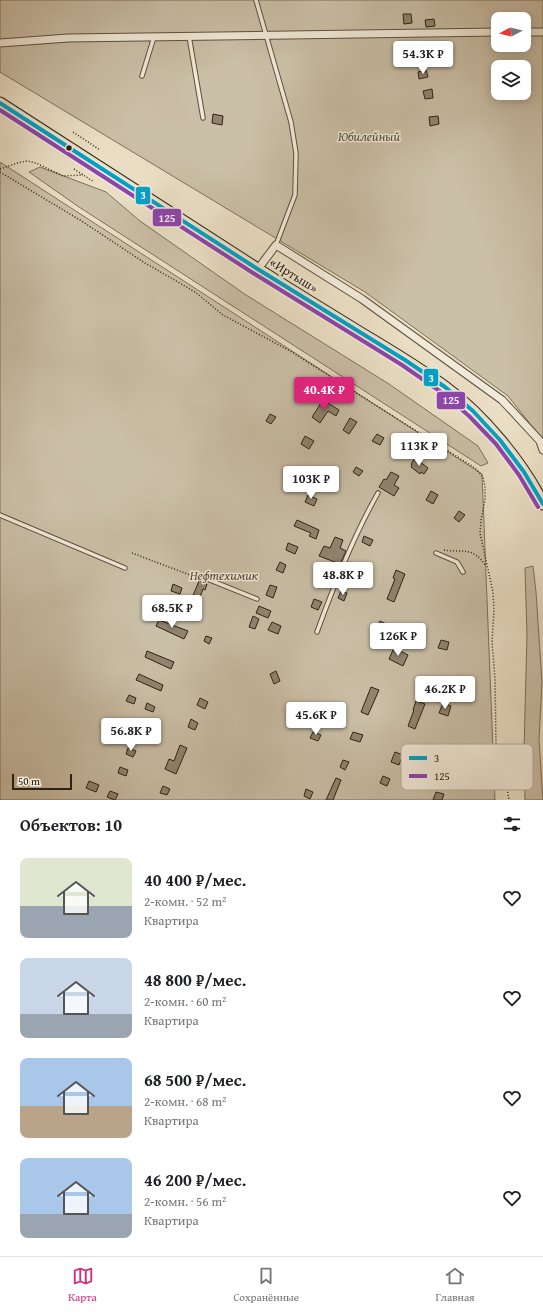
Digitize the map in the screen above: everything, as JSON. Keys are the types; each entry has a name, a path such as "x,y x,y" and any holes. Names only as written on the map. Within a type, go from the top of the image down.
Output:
{"main road":[{"name":"«Иртыш»","path":"0,103 258,269 390,350 446,388 470,408 497,436 535,487 543,504"}],"street":[{"path":"0,42 68,38 154,36 266,34 348,35 491,32"},
{"path":"531,32 543,32"},
{"path":"258,269 276,245 362,298 502,400 540,441 543,450"}],"lane":[{"path":"256,0 291,122 296,153 295,195 276,245"},
{"path":"142,76 154,36"},
{"path":"189,36 203,118"},
{"path":"318,632 339,574 368,511 378,493"},
{"path":"0,515 126,568"},
{"path":"436,553 456,562 463,572"},
{"path":"195,575 257,599"}],"path":[{"path":"73,132 100,150"},
{"path":"0,170 17,163 27,161 36,163 63,176 83,175"},
{"path":"74,169 94,182"},
{"path":"0,170 145,263 195,292 223,315 290,351 475,468 483,477 485,500 480,520 480,533 493,592 494,610 492,642 495,680 496,744"},
{"path":"443,550 461,550 470,552 481,559 487,568"},
{"path":"132,552 195,575"},
{"path":"507,790 509,800"}],"green space":[{"name":"Юбилейный","path":"0,0 543,0 543,440 508,396 365,292 0,72"},
{"name":"Нефтехимик","path":"0,162 482,474 493,744 401,744 401,790 495,790 495,800 0,800"},
{"path":"40,167 106,192 140,221 246,295 389,384 478,446 488,463 481,466 79,207 29,172"},
{"path":"533,566 536,592 542,682 539,740 543,800 525,800 525,790 533,790 533,744 524,744 527,634 525,568"}],"building":[{"path":"403,14 411,14 412,23 404,24"},
{"path":"434,19 435,26 426,27 425,20"},
{"path":"442,42 443,51 433,52 432,43"},
{"path":"419,45 420,52 411,53 410,47"},
{"path":"426,70 428,77 419,79 418,72"},
{"path":"432,89 433,98 425,99 423,91"},
{"path":"213,114 223,116 222,125 212,123"},
{"path":"438,116 439,124 430,126 429,117"},
{"path":"323,400 339,410 336,416 328,411 320,423 312,417"},
{"path":"270,414 276,417 271,424 266,421"},
{"path":"350,418 357,422 349,434 343,430"},
{"path":"377,434 384,438 380,445 372,441"},
{"path":"305,436 314,441 309,449 301,444"},
{"path":"415,458 428,468 424,474 421,472 420,474 411,467 411,464"},
{"path":"356,467 363,471 359,476 353,472"},
{"path":"391,472 399,476 394,485 399,488 394,496 379,487"},
{"path":"431,491 438,495 433,504 426,500"},
{"path":"308,495 317,499 314,506 305,502"},
{"path":"459,511 465,515 459,522 454,518"},
{"path":"297,520 319,530 316,539 309,536 311,533 294,526"},
{"path":"364,536 373,540 370,546 362,542"},
{"path":"335,537 343,540 340,548 346,551 340,564 319,556 324,546 330,548"},
{"path":"288,543 298,547 295,554 286,550"},
{"path":"280,562 286,565 283,573 276,570"},
{"path":"350,562 358,565 355,573 347,570"},
{"path":"396,570 405,574 394,602 387,599 395,579 393,578"},
{"path":"325,577 332,579 328,588 321,585"},
{"path":"199,581 207,584 205,590 203,589 192,618 185,615"},
{"path":"173,584 182,588 180,594 171,591"},
{"path":"270,585 277,587 273,598 266,595"},
{"path":"341,591 347,593 344,601 338,598"},
{"path":"314,599 322,602 318,610 311,607"},
{"path":"259,606 271,611 268,618 256,613"},
{"path":"253,616 259,619 255,629 249,627"},
{"path":"159,620 188,631 184,639 156,626"},
{"path":"380,621 386,624 382,633 376,630"},
{"path":"272,622 281,626 278,634 268,630"},
{"path":"206,636 212,638 209,644 204,641"},
{"path":"441,640 449,642 447,650 438,648"},
{"path":"394,648 408,655 403,666 389,659"},
{"path":"147,651 174,662 171,669 145,657"},
{"path":"276,671 280,681 274,684 270,674"},
{"path":"139,674 163,685 161,691 136,680"},
{"path":"371,687 379,690 368,715 361,712"},
{"path":"129,695 136,698 134,704 126,701"},
{"path":"200,698 208,702 205,709 197,705"},
{"path":"416,701 425,704 415,729 408,726"},
{"path":"147,703 155,707 153,712 145,709"},
{"path":"443,703 451,706 448,716 439,713"},
{"path":"327,709 335,713 332,719 324,716"},
{"path":"191,719 198,723 195,730 188,727"},
{"path":"138,724 147,728 144,735 135,731"},
{"path":"313,732 321,735 318,741 310,738"},
{"path":"353,732 363,735 360,742 350,739"},
{"path":"180,745 187,748 176,774 165,769 169,759 174,761"},
{"path":"128,748 136,751 133,757 126,754"},
{"path":"395,752 401,754 399,765 391,762"},
{"path":"343,760 349,762 345,770 340,767"},
{"path":"120,767 128,770 126,776 118,773"},
{"path":"383,776 390,779 387,786 380,783"},
{"path":"336,778 341,780 333,800 326,800"},
{"path":"89,781 99,785 96,792 86,788"},
{"path":"163,786 170,789 167,795 160,793"},
{"path":"306,789 313,792 310,799 304,796"},
{"path":"110,791 118,794 115,800 107,797"},
{"path":"436,792 444,794 442,800 433,800"}],"transit line":[{"name":"3","path":"0,103 256,268 405,360 445,387 473,411 500,440 524,472 543,504"},
{"name":"125","path":"0,110 253,273 402,365 441,392 469,416 496,444 519,475 538,507"}]}
